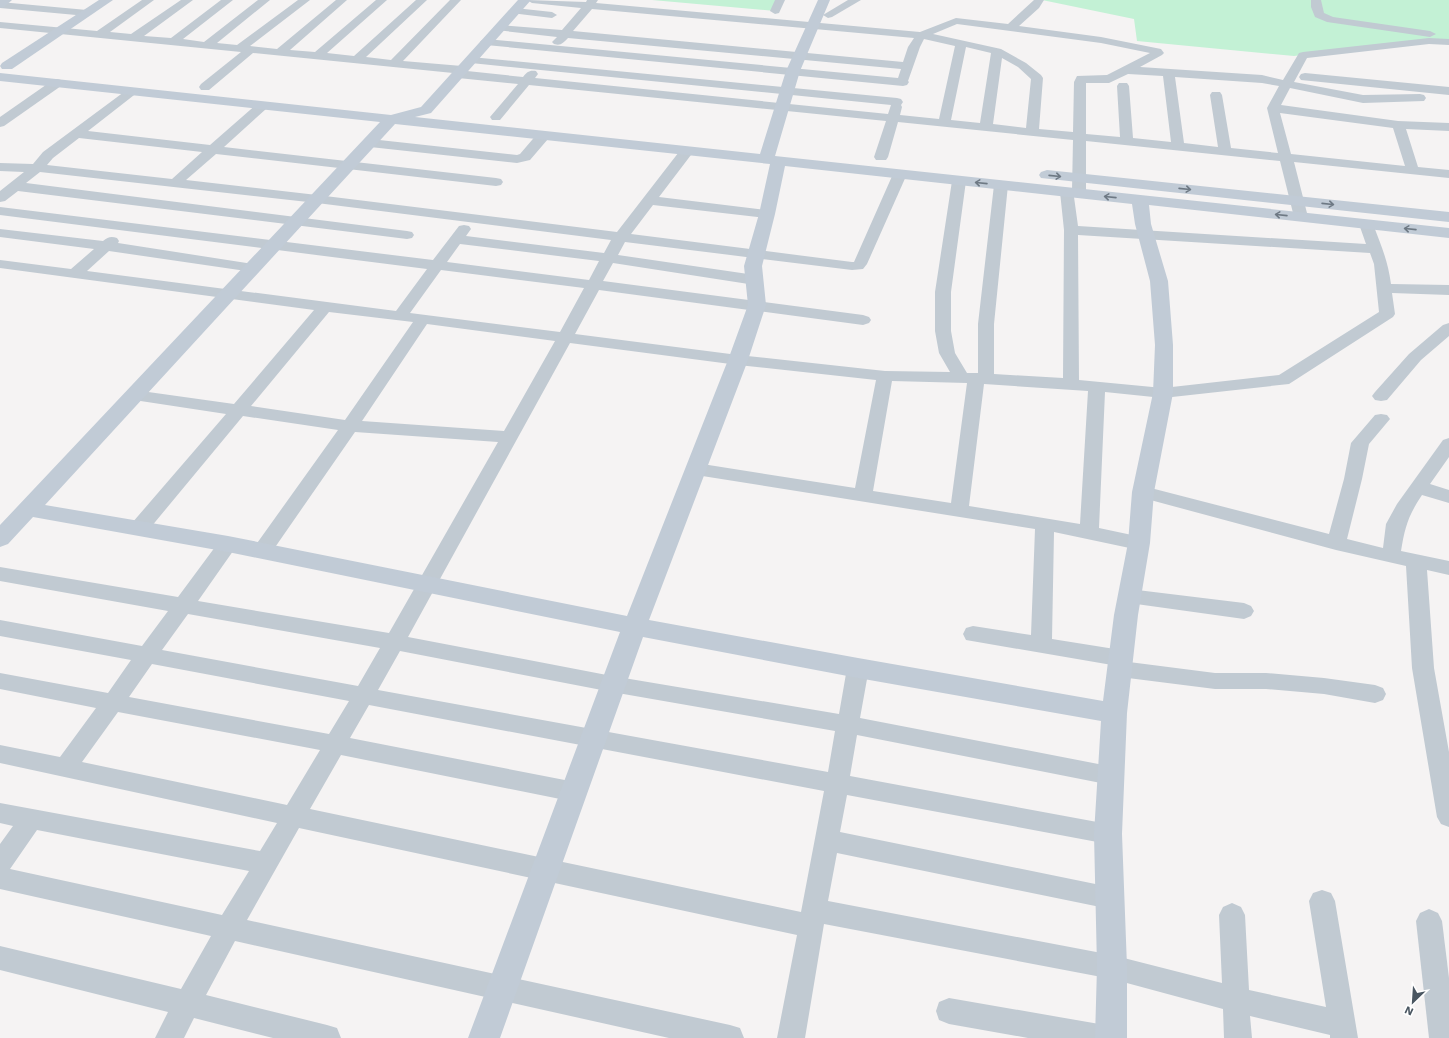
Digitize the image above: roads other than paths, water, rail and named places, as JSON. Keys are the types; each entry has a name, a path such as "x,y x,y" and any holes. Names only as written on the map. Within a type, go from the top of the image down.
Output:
{"street":[{"path":"0,4 6,0"},
{"path":"2,69 107,0"},
{"path":"99,34 149,0"},
{"path":"133,38 188,0"},
{"path":"173,42 228,0"},
{"path":"207,45 265,0"},
{"path":"205,87 246,49 305,0"},
{"path":"280,52 342,0"},
{"path":"317,56 382,0"},
{"path":"356,60 422,0"},
{"path":"394,63 456,0"},
{"path":"11,524 297,222 391,119 426,110 525,0"},
{"path":"532,0 590,3 813,26 921,35 997,51 1022,65 1037,78 1032,132"},
{"path":"652,0 683,3"},
{"path":"780,0 771,10 789,12"},
{"path":"484,1038 575,792 612,684 758,305 753,266 767,214 781,107 793,71 824,0"},
{"path":"813,26 856,0"},
{"path":"1010,28 1035,6 1036,0"},
{"path":"1316,0 1319,15 1331,20 1430,34 1447,42"},
{"path":"496,117 590,3"},
{"path":"0,4 87,13"},
{"path":"515,11 594,19"},
{"path":"803,13 822,39"},
{"path":"813,26 852,17"},
{"path":"882,157 908,66 910,47 921,35 956,21 1101,40 1157,51 1158,53 1155,55 1109,79 1081,79 1080,82 1080,178 1073,193 1071,230 1071,384"},
{"path":"911,23 932,31"},
{"path":"0,25 394,63 463,68 538,66 897,102"},
{"path":"500,28 908,66"},
{"path":"1301,218 1287,158 1273,108 1303,56 1429,40 1447,42"},
{"path":"486,42 903,82"},
{"path":"944,124 961,45 957,42"},
{"path":"986,128 997,51"},
{"path":"463,68 526,81 1449,174"},
{"path":"2,69 57,84 687,151 775,154"},
{"path":"2,69 205,87 496,117 775,154 900,174 1449,234"},
{"path":"1128,70 1262,79 1292,76 1384,75"},
{"path":"1168,72 1178,147"},
{"path":"1292,76 1449,91"},
{"path":"1292,76 1363,99 1420,98"},
{"path":"0,123 57,84"},
{"path":"1123,86 1127,142"},
{"path":"0,198 37,168 48,155 132,92"},
{"path":"1216,95 1225,152"},
{"path":"174,184 262,106"},
{"path":"1273,108 1398,125 1449,127"},
{"path":"1398,125 1413,171"},
{"path":"76,134 496,182"},
{"path":"370,143 516,159 525,157 543,136"},
{"path":"169,1038 228,929 428,584 608,258 621,236 687,151"},
{"path":"866,156 897,159"},
{"path":"0,167 37,168 317,199 621,236 844,266 858,266 900,174"},
{"path":"1032,173 1449,217"},
{"path":"959,181 943,292 943,331 947,353 975,378"},
{"path":"959,510 975,378 986,324 1001,185"},
{"path":"14,186 407,235"},
{"path":"650,200 767,214"},
{"path":"1111,1038 1112,967 1108,834 1114,713 1129,596 1139,543 1143,492 1163,393 1164,345 1159,281 1147,236 1140,200"},
{"path":"74,274 153,204"},
{"path":"0,211 758,305 863,320"},
{"path":"400,316 472,218"},
{"path":"0,264 738,360 885,376 975,378 1071,384 1163,393 1283,380 1387,314 1381,264 1366,224"},
{"path":"1071,230 1147,236 1265,241 1376,249"},
{"path":"0,233 106,246 253,268"},
{"path":"456,239 608,258 755,280"},
{"path":"1384,288 1449,290"},
{"path":"139,528 325,307"},
{"path":"262,551 350,426 422,319"},
{"path":"1381,396 1415,357 1449,328"},
{"path":"863,494 885,376"},
{"path":"1089,532 1097,387"},
{"path":"134,395 350,426 510,437"},
{"path":"1336,542 1353,479 1360,443 1381,418"},
{"path":"1391,556 1396,524 1406,504 1449,444"},
{"path":"696,469 863,494 1045,524 1139,543"},
{"path":"1418,487 1449,497"},
{"path":"1143,492 1391,556 1449,568"},
{"path":"11,524 139,528 228,544 634,626 858,668 1114,713"},
{"path":"1041,645 1045,524"},
{"path":"65,768 228,544"},
{"path":"1416,562 1423,668 1449,817"},
{"path":"0,574 394,642 612,684 847,724 1111,774"},
{"path":"1129,596 1244,611"},
{"path":"0,628 1108,834"},
{"path":"973,634 1041,645 1120,664 1215,681 1266,681 1324,686 1375,694"},
{"path":"791,1038 858,668"},
{"path":"0,682 334,744 575,792"},
{"path":"0,754 546,870 812,918 1112,967 1236,1000 1342,1031 1322,901"},
{"path":"0,813 266,863"},
{"path":"0,863 31,820"},
{"path":"826,840 1110,898"},
{"path":"0,878 730,1038"},
{"path":"1232,915 1238,1038"},
{"path":"1429,921 1443,1038"},
{"path":"0,958 187,1005 327,1038"},
{"path":"949,1012 1105,1038"}]}
